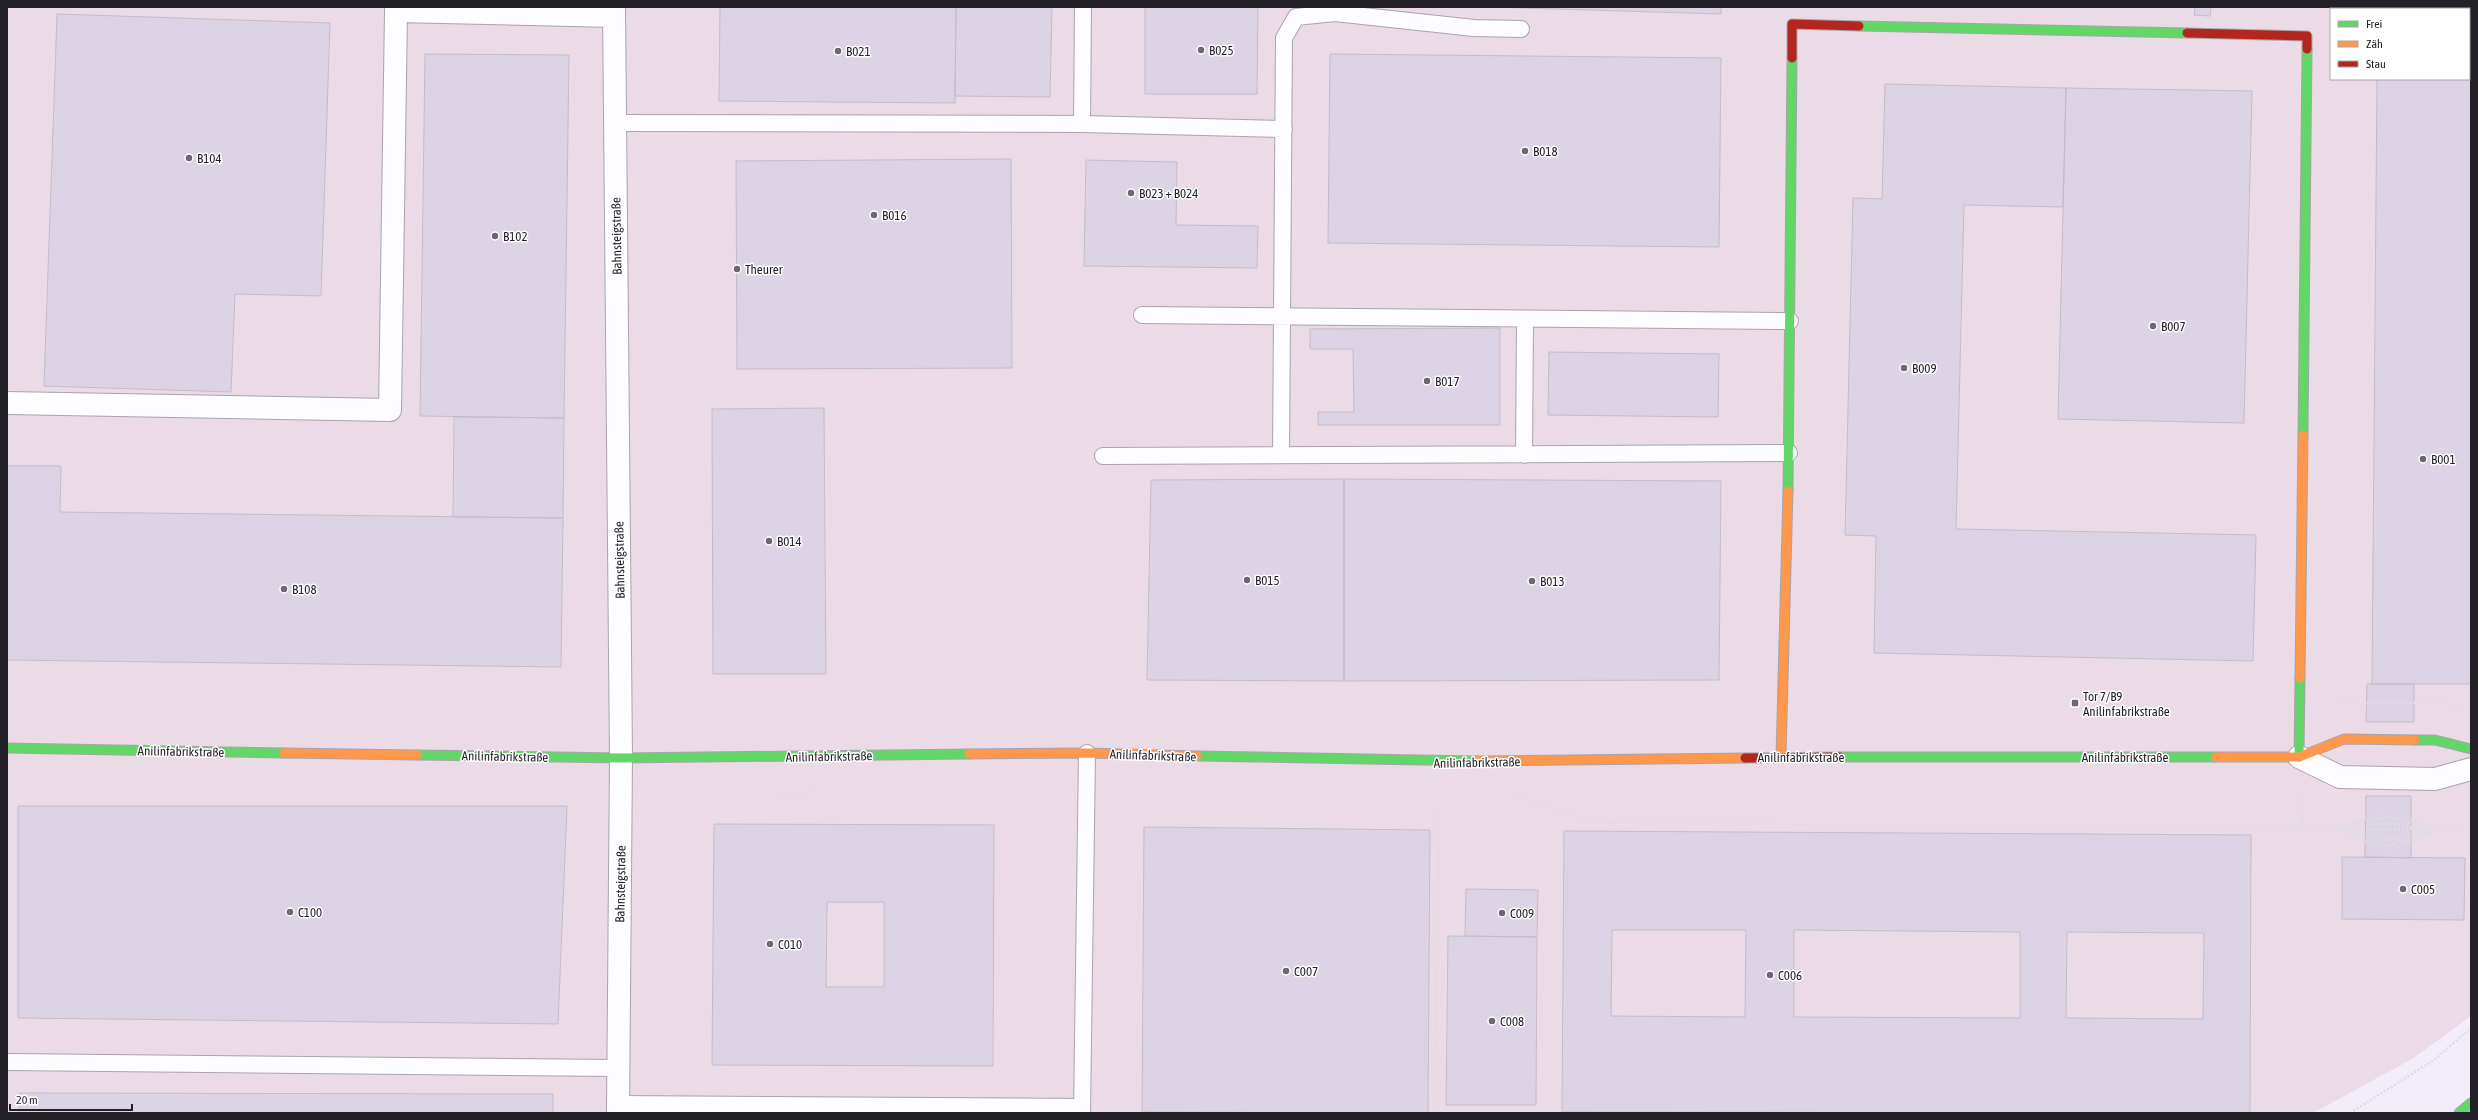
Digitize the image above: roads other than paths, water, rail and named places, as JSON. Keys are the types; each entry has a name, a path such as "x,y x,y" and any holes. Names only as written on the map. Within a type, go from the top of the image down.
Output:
{"street":[{"path":"7,404 390,410 396,11 614,12"},
{"name":"Bahnsteigstraße","path":"614,12 621,758 618,1108"},
{"path":"1781,757 1790,321 1792,24 2307,36 2299,757"},
{"name":"Anilinfabrikstraße","path":"7,748 621,758 1087,753 1441,762 1781,757 2299,757 2344,739 2435,740 2471,749"},
{"name":"Anilinfabrikstraße","path":"2299,757 2340,777 2435,779 2471,769"},
{"path":"2460,1113 2471,1103"}],"lane":[{"path":"1082,124 1083,7"},
{"path":"1281,455 1284,38 1296,17 1335,13 1474,28 1521,29"},
{"path":"615,123 1082,124 1284,129"},
{"path":"1142,315 1790,321"},
{"path":"1524,455 1525,319"},
{"path":"1103,456 1788,454"},
{"path":"618,1108 1082,1110 1087,753"},
{"path":"7,1062 618,1068"}],"place":[{"name":"B025","path":"1201,50"},
{"name":"B021","path":"838,51"},
{"name":"B018","path":"1525,151"},
{"name":"B104","path":"189,158"},
{"name":"B023 + B024","path":"1131,193"},
{"name":"B016","path":"874,215"},
{"name":"B102","path":"495,236"},
{"name":"Theurer","path":"737,269"},
{"name":"B007","path":"2153,326"},
{"name":"B009","path":"1904,368"},
{"name":"B017","path":"1427,381"},
{"name":"B001","path":"2423,459"},
{"name":"B014","path":"769,541"},
{"name":"B015","path":"1247,580"},
{"name":"B013","path":"1532,581"},
{"name":"B108","path":"284,589"},
{"name":"Tor 7/B9 Anilinfabrikstraße","path":"2075,703"},
{"name":"C005","path":"2403,889"},
{"name":"C100","path":"290,912"},
{"name":"C009","path":"1502,913"},
{"name":"C010","path":"770,944"},
{"name":"C007","path":"1286,971"},
{"name":"C006","path":"1770,975"},
{"name":"C008","path":"1492,1021"}]}
